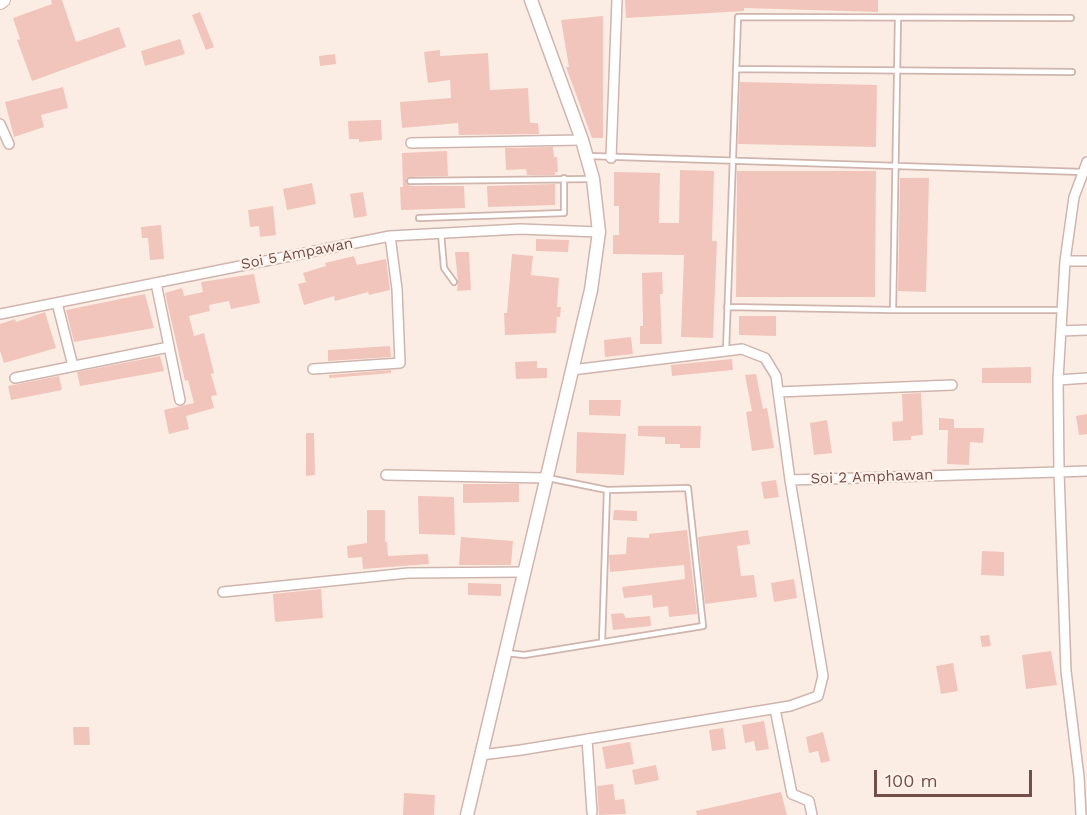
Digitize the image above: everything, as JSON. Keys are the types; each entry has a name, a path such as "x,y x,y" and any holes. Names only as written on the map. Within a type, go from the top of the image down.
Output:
{"street":[{"path":"467,815 591,290 599,232 593,179 582,140 531,0"},
{"path":"611,158 617,0"},
{"path":"0,124 9,144"},
{"path":"411,144 582,140"},
{"path":"1081,815 1083,776 1066,671 1058,380 1065,261 1074,197 1087,162"},
{"name":"Soi 5 Ampawan","path":"0,314 390,236 519,229 599,232"},
{"path":"313,369 400,363 397,289 390,236"},
{"path":"1065,261 1087,261"},
{"path":"156,283 180,400"},
{"path":"57,303 74,366"},
{"path":"1061,331 1087,330"},
{"path":"15,378 169,347"},
{"name":"Soi 2 Amphawan","path":"572,370 742,349 765,358 776,376 790,480 1087,471"},
{"path":"1058,380 1087,378"},
{"path":"778,392 952,385"},
{"path":"386,475 546,478"},
{"path":"481,754 775,709 818,696 823,676 790,480"},
{"path":"223,591 408,573 524,572"},
{"path":"775,709 792,794 809,801 812,815"},
{"path":"587,739 592,812"}],"lane":[{"path":"726,351 738,17 1071,18"},
{"path":"893,310 898,18"},
{"path":"736,69 1072,72"},
{"path":"586,156 1085,172"},
{"path":"419,218 564,213 564,178"},
{"path":"410,181 593,179"},
{"path":"441,233 444,268 454,282"},
{"path":"727,308 1062,310"},
{"path":"505,652 524,655 703,626 688,488 607,490 546,478"},
{"path":"602,642 607,490"}],"building":[{"path":"51,0 62,0 76,42 119,27 126,47 32,81 17,40 20,39 13,18 52,4"},
{"path":"625,0 878,0 878,12 744,8 744,11 626,18"},
{"path":"200,12 214,47 206,50 192,15"},
{"path":"603,16 603,138 592,138 566,67 569,67 561,20"},
{"path":"180,39 185,54 145,66 141,51"},
{"path":"440,50 440,56 488,53 490,90 528,88 530,123 538,123 539,134 459,135 458,123 402,128 400,102 451,98 450,80 428,83 424,52"},
{"path":"335,54 336,64 320,66 319,56"},
{"path":"740,82 877,85 876,147 738,144"},
{"path":"63,87 68,108 41,115 44,127 14,137 5,102"},
{"path":"381,120 382,140 359,142 359,139 349,139 348,121"},
{"path":"553,147 554,157 557,157 558,172 555,172 555,175 527,175 526,169 506,170 505,148"},
{"path":"447,151 448,176 409,177 406,178 406,183 410,186 464,186 465,208 401,210 402,153"},
{"path":"680,170 714,171 712,241 717,241 713,338 681,337 684,255 613,254 613,235 619,235 619,206 614,206 614,172 660,173 659,223 679,223"},
{"path":"737,171 876,171 875,297 736,297"},
{"path":"900,178 929,178 926,292 898,291"},
{"path":"312,183 316,204 287,210 283,189"},
{"path":"555,184 555,205 488,207 487,186"},
{"path":"363,192 367,216 354,218 350,194"},
{"path":"273,206 276,235 260,237 259,226 250,227 248,210"},
{"path":"161,225 164,259 150,260 148,238 142,238 141,227"},
{"path":"536,239 569,240 568,252 536,251"},
{"path":"455,252 469,252 471,290 457,291"},
{"path":"512,254 533,256 531,275 559,278 557,307 561,307 560,317 557,317 556,333 505,335 504,313 507,313"},
{"path":"354,256 357,265 386,259 390,290 369,295 368,292 335,301 334,296 304,305 298,284 306,282 303,273 326,266 325,263"},
{"path":"662,272 663,294 660,294 662,344 640,344 640,326 643,326 642,273"},
{"path":"254,274 260,303 231,309 229,301 209,305 210,311 189,316 194,336 204,333 217,395 211,396 214,408 186,416 189,429 169,434 164,410 194,403 188,380 185,381 165,293 182,288 184,296 203,292 201,282"},
{"path":"145,294 154,328 74,342 66,310"},
{"path":"45,312 56,348 4,363 0,351 0,324 15,319 16,322"},
{"path":"739,316 776,316 776,336 739,335"},
{"path":"631,337 633,354 605,357 604,340"},
{"path":"390,346 391,357 328,361 328,350"},
{"path":"160,356 164,371 80,386 77,372"},
{"path":"732,359 733,370 672,376 671,365"},
{"path":"537,361 537,368 547,368 547,378 516,379 515,362"},
{"path":"1031,367 1031,383 982,383 982,368"},
{"path":"391,370 391,373 329,378 329,375"},
{"path":"756,374 763,409 767,408 774,448 752,451 746,412 752,411 745,375"},
{"path":"59,376 62,390 11,400 8,386"},
{"path":"921,393 923,435 911,436 911,440 893,441 892,422 903,421 902,394"},
{"path":"589,400 621,400 620,416 589,415"},
{"path":"1087,414 1087,434 1079,435 1076,416"},
{"path":"939,418 954,419 954,428 984,428 983,443 970,442 969,465 947,464 948,430 939,430"},
{"path":"827,420 832,453 814,455 810,423"},
{"path":"638,426 701,426 700,448 680,448 680,444 665,444 665,437 638,436"},
{"path":"577,432 626,434 624,475 576,473"},
{"path":"306,433 314,433 315,475 306,476"},
{"path":"776,480 779,497 764,499 761,482"},
{"path":"463,484 519,484 519,502 463,503"},
{"path":"418,496 454,497 455,535 419,534"},
{"path":"367,510 385,510 385,542 387,542 388,556 428,554 429,564 363,569 362,557 348,558 347,546 367,543"},
{"path":"614,510 637,511 637,521 613,520"},
{"path":"687,530 697,614 669,617 668,606 653,608 652,595 624,598 622,587 685,579 684,565 610,572 609,555 626,554 627,537 649,538 649,534"},
{"path":"748,530 750,544 737,546 741,576 754,575 757,597 705,604 698,537"},
{"path":"461,537 513,541 511,565 459,565"},
{"path":"982,551 1004,552 1004,576 981,575"},
{"path":"794,579 797,598 774,602 771,583"},
{"path":"468,583 501,584 501,596 468,595"},
{"path":"321,589 323,618 275,622 273,594"},
{"path":"623,613 626,618 650,616 651,626 613,630 611,614"},
{"path":"989,635 991,646 982,647 980,636"},
{"path":"1051,651 1057,685 1026,689 1022,655"},
{"path":"953,663 958,691 941,694 936,666"},
{"path":"764,721 769,749 756,751 754,741 745,743 742,725"},
{"path":"73,727 89,727 90,745 74,745"},
{"path":"723,728 726,749 712,751 709,730"},
{"path":"823,732 830,761 821,763 818,751 809,753 806,737"},
{"path":"630,742 634,764 606,769 602,747"},
{"path":"656,765 659,780 635,785 632,770"},
{"path":"613,784 615,800 624,799 626,814 599,815 597,786"},
{"path":"781,792 787,815 697,815 696,811"},
{"path":"404,793 435,795 434,815 403,815"}]}
